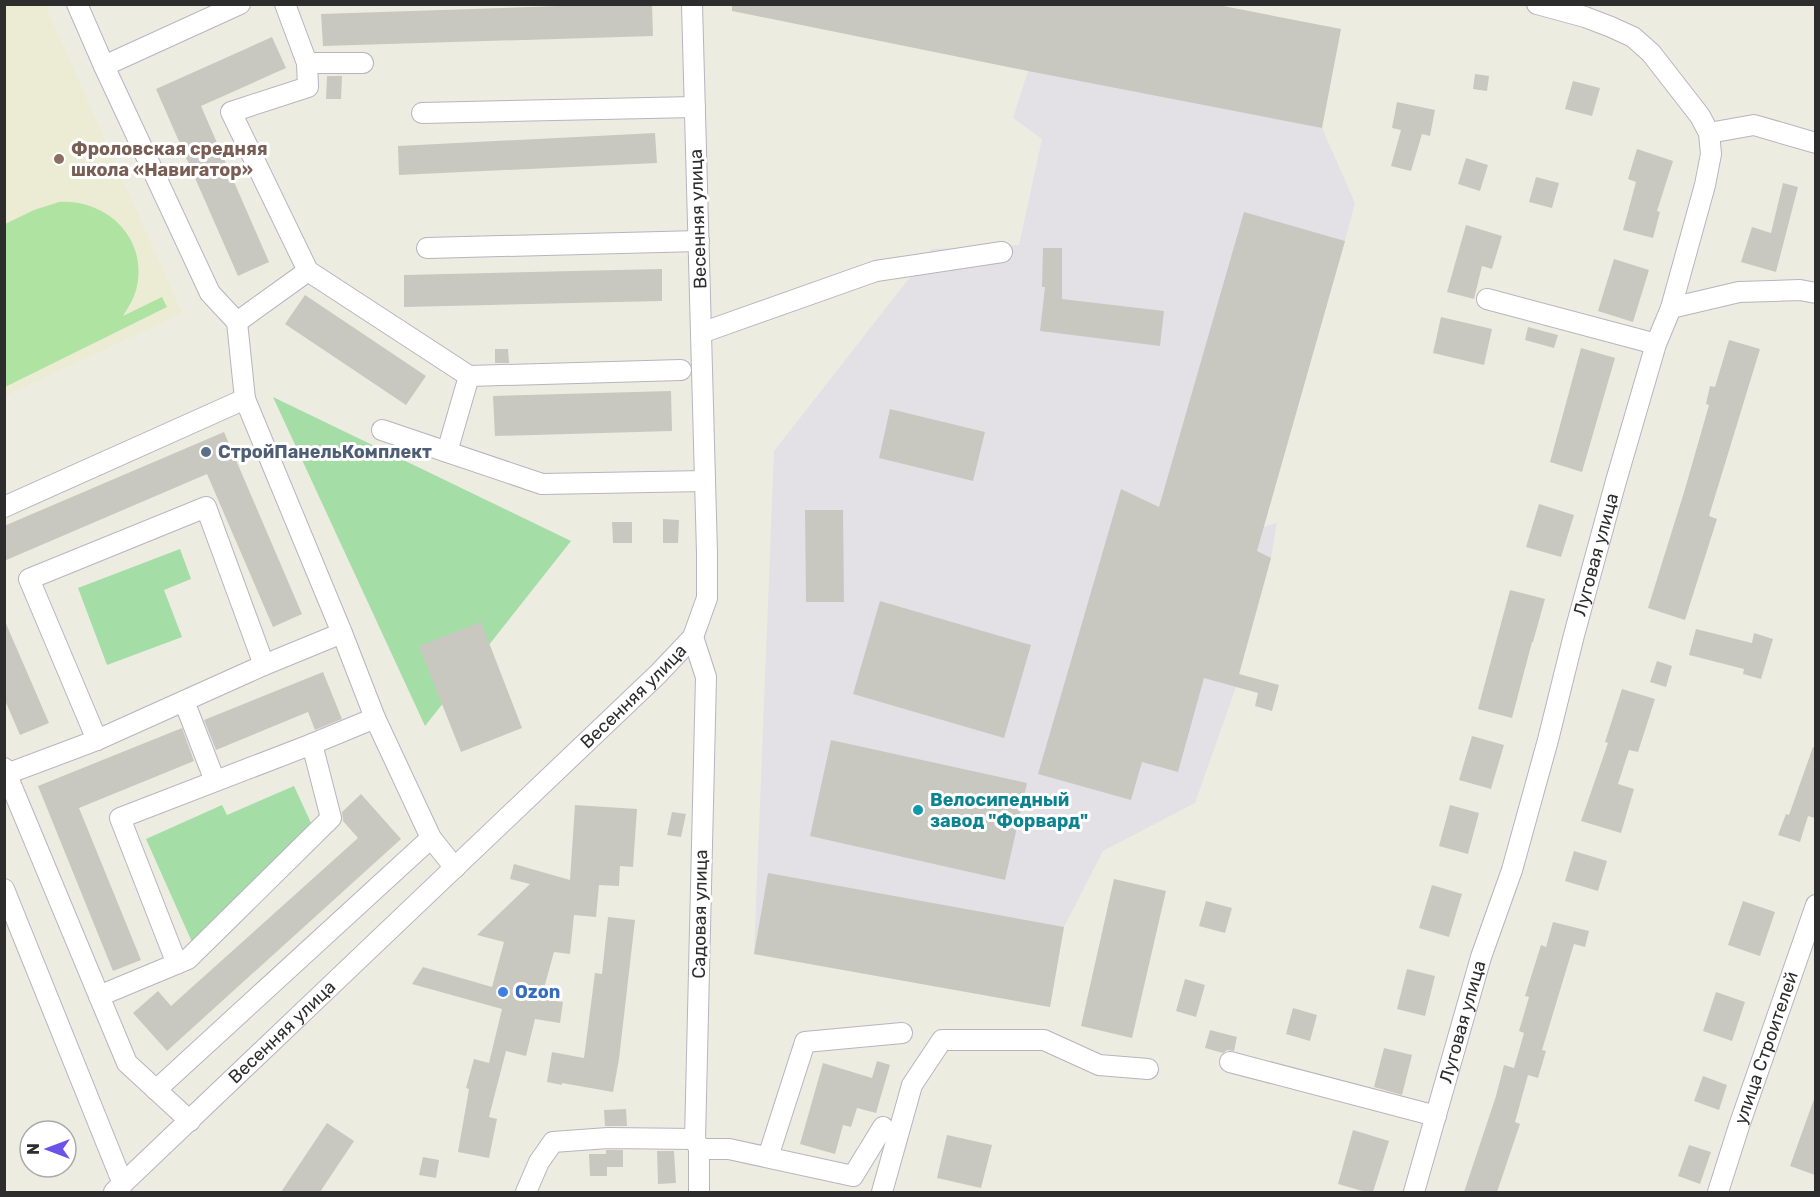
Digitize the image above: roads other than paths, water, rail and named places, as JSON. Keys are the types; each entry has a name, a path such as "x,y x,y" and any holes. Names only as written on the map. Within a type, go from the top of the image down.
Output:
{"street":[{"path":"77,4 210,293 237,322 244,399 375,718 431,838 455,868"},
{"path":"104,66 240,4"},
{"path":"285,4 307,63 308,87 231,112 308,271 468,376 681,370"},
{"name":"Весенняя улица","path":"119,1188 658,675 693,637 707,598 692,4"},
{"name":"Луговая улица","path":"1414,1192 1481,957 1515,859 1604,525 1656,344 1671,308 1705,185 1711,154 1708,133 1700,116 1651,53 1633,37 1585,17 1537,4"},
{"path":"307,63 363,63"},
{"path":"422,113 695,107"},
{"path":"1708,133 1754,124 1815,143"},
{"path":"427,248 699,241"},
{"path":"701,333 876,271 1002,252"},
{"path":"237,322 308,271"},
{"path":"1671,308 1739,292 1800,290 1815,293"},
{"path":"1487,299 1656,344"},
{"path":"447,452 468,376"},
{"path":"4,507 244,399"},
{"path":"382,430 543,484 705,482"},
{"path":"97,740 29,579 206,507 264,665"},
{"path":"190,1121 127,1063 5,773 97,740 264,665 342,633"},
{"name":"Садовая улица","path":"693,637 706,677 697,1144 699,1192"},
{"path":"184,701 215,781"},
{"path":"177,964 120,818 375,718"},
{"path":"99,996 189,959 331,818 312,744"},
{"path":"156,1090 431,838"},
{"path":"4,889 119,1188"},
{"name":"улица Строителей","path":"1718,1192 1815,905"},
{"path":"768,1157 805,1042 902,1033"},
{"path":"882,1192 912,1085 942,1040 1044,1040 1099,1065 1148,1069"},
{"path":"1230,1062 1436,1116"},
{"path":"526,1192 539,1162 554,1142 608,1137 697,1144 853,1176 884,1127"}],"place":[{"name":"Фроловская средняя школа «Навигатор»","path":"59,159"},
{"name":"СтройПанельКомплект","path":"206,452"},
{"name":"Велосипедный завод \"Форвард\"","path":"918,810"},
{"name":"Ozon","path":"503,992"}]}
